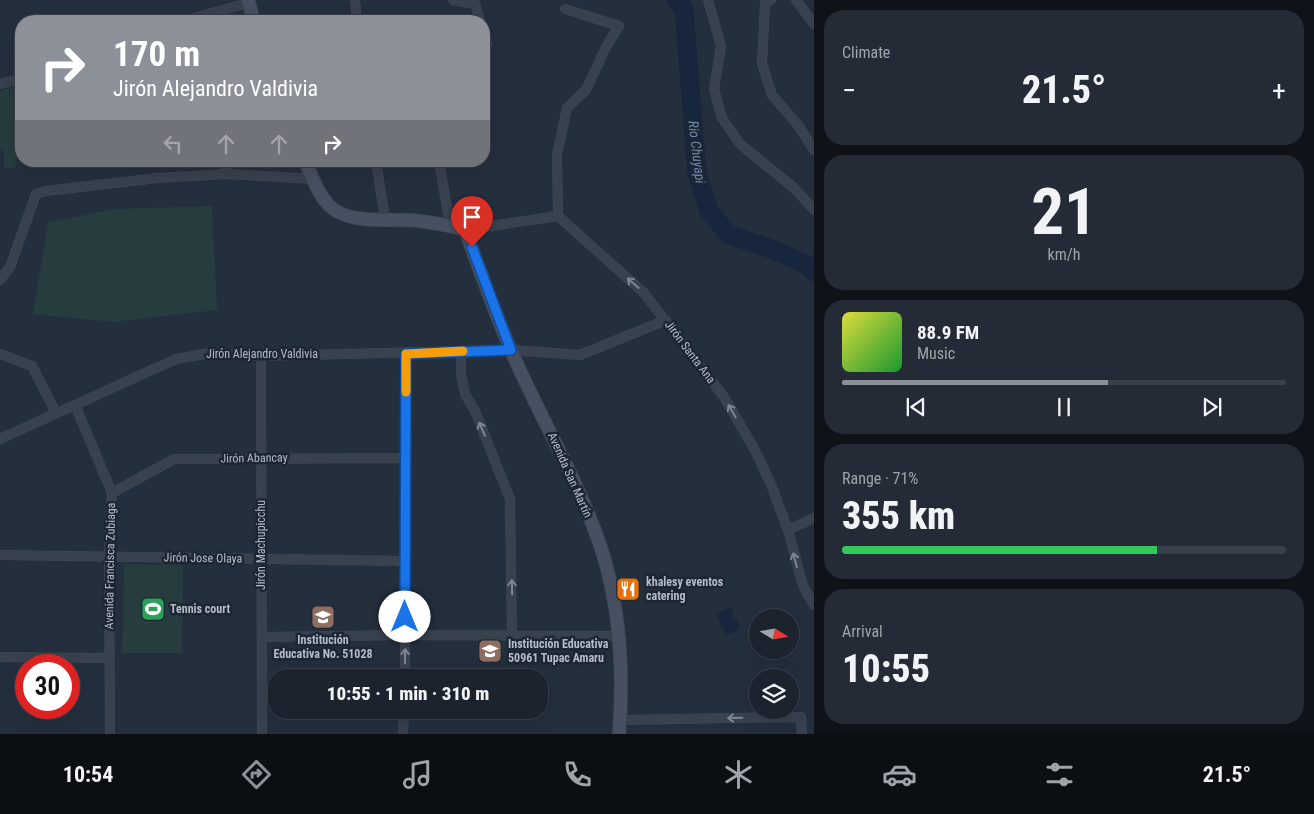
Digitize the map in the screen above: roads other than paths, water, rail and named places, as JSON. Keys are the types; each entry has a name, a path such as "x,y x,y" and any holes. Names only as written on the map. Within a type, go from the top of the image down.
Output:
{"main road":[{"path":"249,2 252,15"},
{"path":"308,167 323,197 332,208 341,214 358,218 418,221 450,225 465,230"},
{"name":"Avenida San Martín","path":"465,230 511,350 571,475 598,540 613,592 620,636 619,734"}],"street":[{"path":"355,0 356,15"},
{"path":"453,0 476,4 479,15"},
{"path":"708,0 721,46 714,88 722,118 740,144 794,188 814,210"},
{"path":"771,0 765,2 762,64 772,95 798,124 814,150"},
{"path":"796,0 814,24"},
{"path":"203,15 249,2"},
{"path":"465,230 558,216 557,155 567,108 586,90 607,45 619,26 565,9"},
{"path":"0,84 15,80"},
{"path":"227,167 227,174"},
{"path":"377,167 385,219"},
{"path":"441,167 450,225"},
{"path":"0,280 10,266 36,194 46,191 158,178 227,174 313,179"},
{"name":"Jirón Santa Ana","path":"558,216 644,293 724,397 756,452 772,488 788,530 802,586 814,605"},
{"name":"Jirón Alejandro Valdivia","path":"0,439 176,359 211,353 260,356 511,350 580,355 666,320"},
{"path":"461,351 461,374 466,394 510,499 512,636"},
{"path":"0,354 32,366 56,413"},
{"path":"405,669 406,354"},
{"name":"Jirón Machupicchu","path":"260,356 262,734"},
{"name":"Avenida Francisca Zubiaga","path":"75,405 112,493 109,557 110,734"},
{"name":"Jirón Abancay","path":"112,493 174,459 405,458"},
{"path":"788,530 814,518"},
{"name":"Jirón Jose Olaya","path":"0,556 405,561"},
{"path":"262,637 405,635 620,636"},
{"path":"0,657 109,658"},
{"path":"620,720 801,717 802,734"},
{"path":"404,719 404,734"}],"water":[{"path":"731,607 733,611 732,619 736,619 739,624 738,629 731,634 726,634 723,628 721,628 716,614"}],"waterway":[{"name":"Rio Chuyapi","path":"676,0 684,9 697,174 709,211 729,235 772,249 807,265 814,272"}],"place":[{"name":"khalesy eventos catering","path":"628,589"},
{"name":"Tennis court","path":"153,609"},
{"name":"Institución Educativa No. 51028","path":"323,617"},
{"name":"Institución Educativa 50961 Tupac Amaru","path":"490,651"}]}
